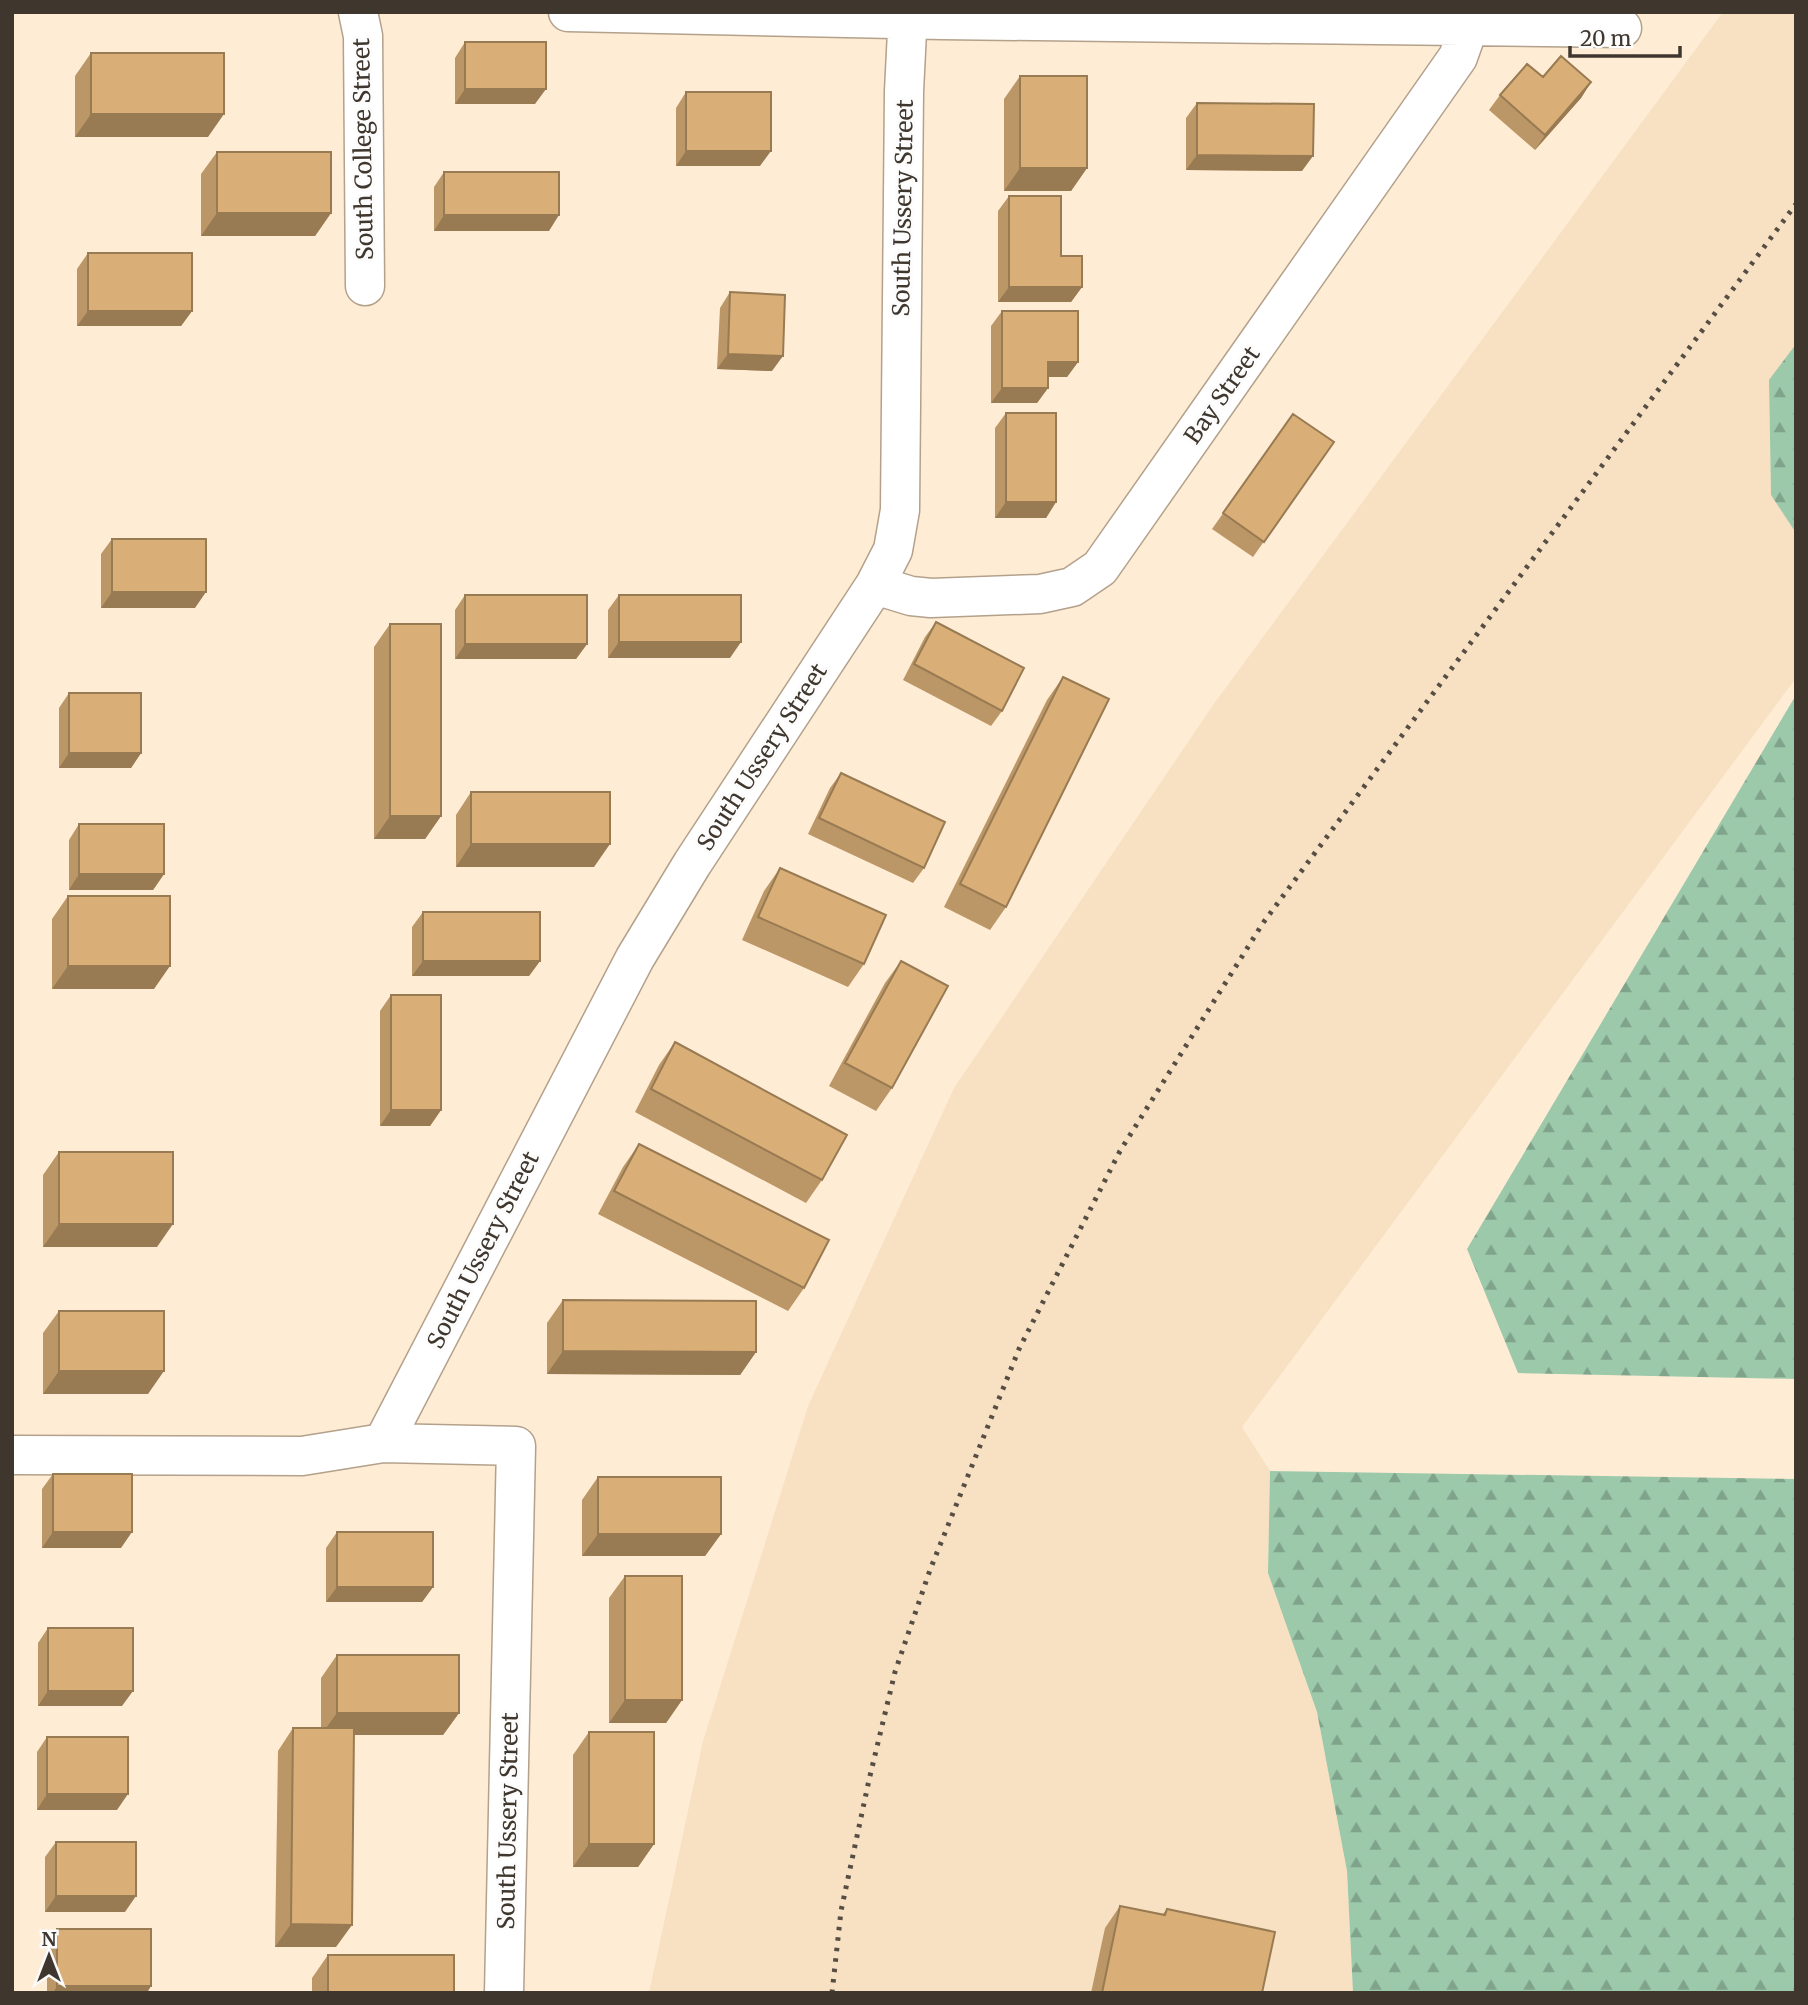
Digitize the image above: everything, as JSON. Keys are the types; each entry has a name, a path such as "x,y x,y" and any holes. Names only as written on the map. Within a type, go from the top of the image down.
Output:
{"street":[{"name":"South College Street","path":"358,12 363,36 365,286"},
{"path":"568,12 1622,28"},
{"name":"South Ussery Street","path":"383,1443 635,958 692,864 875,585 893,550 900,510 907,16"},
{"name":"Bay Street","path":"875,585 911,596 931,598 1040,594 1072,587 1100,568 1458,57 1469,26"},
{"name":"South Ussery Street","path":"12,1455 302,1456 383,1443 516,1446 504,1993"}],"shaded area":[{"path":"1723,12 1796,12 1796,344 1769,381 1771,495 1796,533 1796,678 1242,1427 1270,1471 1268,1573 1317,1712 1347,1871 1353,1993 649,1993 703,1741 808,1406 954,1088 1213,705"}],"green space":[{"path":"1796,344 1796,533 1771,495 1769,380"},
{"path":"1796,695 1796,1379 1518,1373 1467,1249"},
{"path":"1270,1471 1796,1479 1796,1993 1353,1993 1347,1871 1317,1712 1268,1573"}],"building":[{"path":"465,42 546,42 546,89 465,89"},
{"path":"91,53 224,53 224,114 91,114"},
{"path":"1561,56 1591,82 1545,135 1500,95 1527,64 1543,77"},
{"path":"1020,76 1087,76 1087,168 1020,168"},
{"path":"686,92 771,92 771,151 686,151"},
{"path":"1197,103 1314,104 1313,156 1197,155"},
{"path":"217,152 331,152 331,213 217,213"},
{"path":"444,172 559,172 559,215 444,215"},
{"path":"1009,196 1061,196 1061,256 1082,256 1082,287 1009,287"},
{"path":"88,253 192,253 192,311 88,311"},
{"path":"730,292 785,295 783,356 728,354"},
{"path":"1002,311 1078,311 1078,362 1048,362 1048,388 1002,388"},
{"path":"1006,413 1056,413 1056,502 1006,502"},
{"path":"1293,414 1334,442 1264,542 1223,513"},
{"path":"112,539 206,539 206,592 112,592"},
{"path":"465,595 587,595 587,644 465,644"},
{"path":"619,595 741,595 741,642 619,642"},
{"path":"936,622 1024,668 1002,711 914,664"},
{"path":"390,624 441,624 441,816 390,816"},
{"path":"1063,677 1109,699 1006,907 960,884"},
{"path":"69,693 141,693 141,753 69,753"},
{"path":"841,773 945,822 924,868 819,818"},
{"path":"471,792 610,792 610,844 471,844"},
{"path":"79,824 164,824 164,874 79,874"},
{"path":"780,868 886,915 864,964 758,917"},
{"path":"68,896 170,896 170,966 68,966"},
{"path":"423,912 540,912 540,961 423,961"},
{"path":"901,961 948,986 892,1088 845,1063"},
{"path":"391,995 441,995 441,1110 391,1110"},
{"path":"675,1042 847,1135 822,1180 651,1089"},
{"path":"639,1144 829,1240 804,1288 614,1191"},
{"path":"59,1152 173,1152 173,1224 59,1224"},
{"path":"563,1300 756,1301 756,1352 563,1351"},
{"path":"59,1311 164,1311 164,1371 59,1371"},
{"path":"53,1474 132,1474 132,1532 53,1532"},
{"path":"598,1477 721,1477 721,1534 598,1534"},
{"path":"337,1532 433,1532 433,1587 337,1587"},
{"path":"625,1576 682,1576 682,1700 625,1700"},
{"path":"48,1628 133,1628 133,1691 48,1691"},
{"path":"337,1655 459,1655 459,1713 337,1713"},
{"path":"293,1728 354,1728 352,1925 291,1924"},
{"path":"589,1732 654,1732 654,1844 589,1844"},
{"path":"47,1737 128,1737 128,1794 47,1794"},
{"path":"56,1842 136,1842 136,1896 56,1896"},
{"path":"1120,1906 1165,1915 1167,1909 1275,1932 1262,1993 1102,1993"},
{"path":"57,1929 151,1929 151,1986 57,1986"},
{"path":"328,1955 454,1955 454,1993 328,1993"}],"railway":[{"path":"832,1993 841,1911 895,1672 930,1570 1019,1349 1120,1151 1263,923 1796,204"}]}
